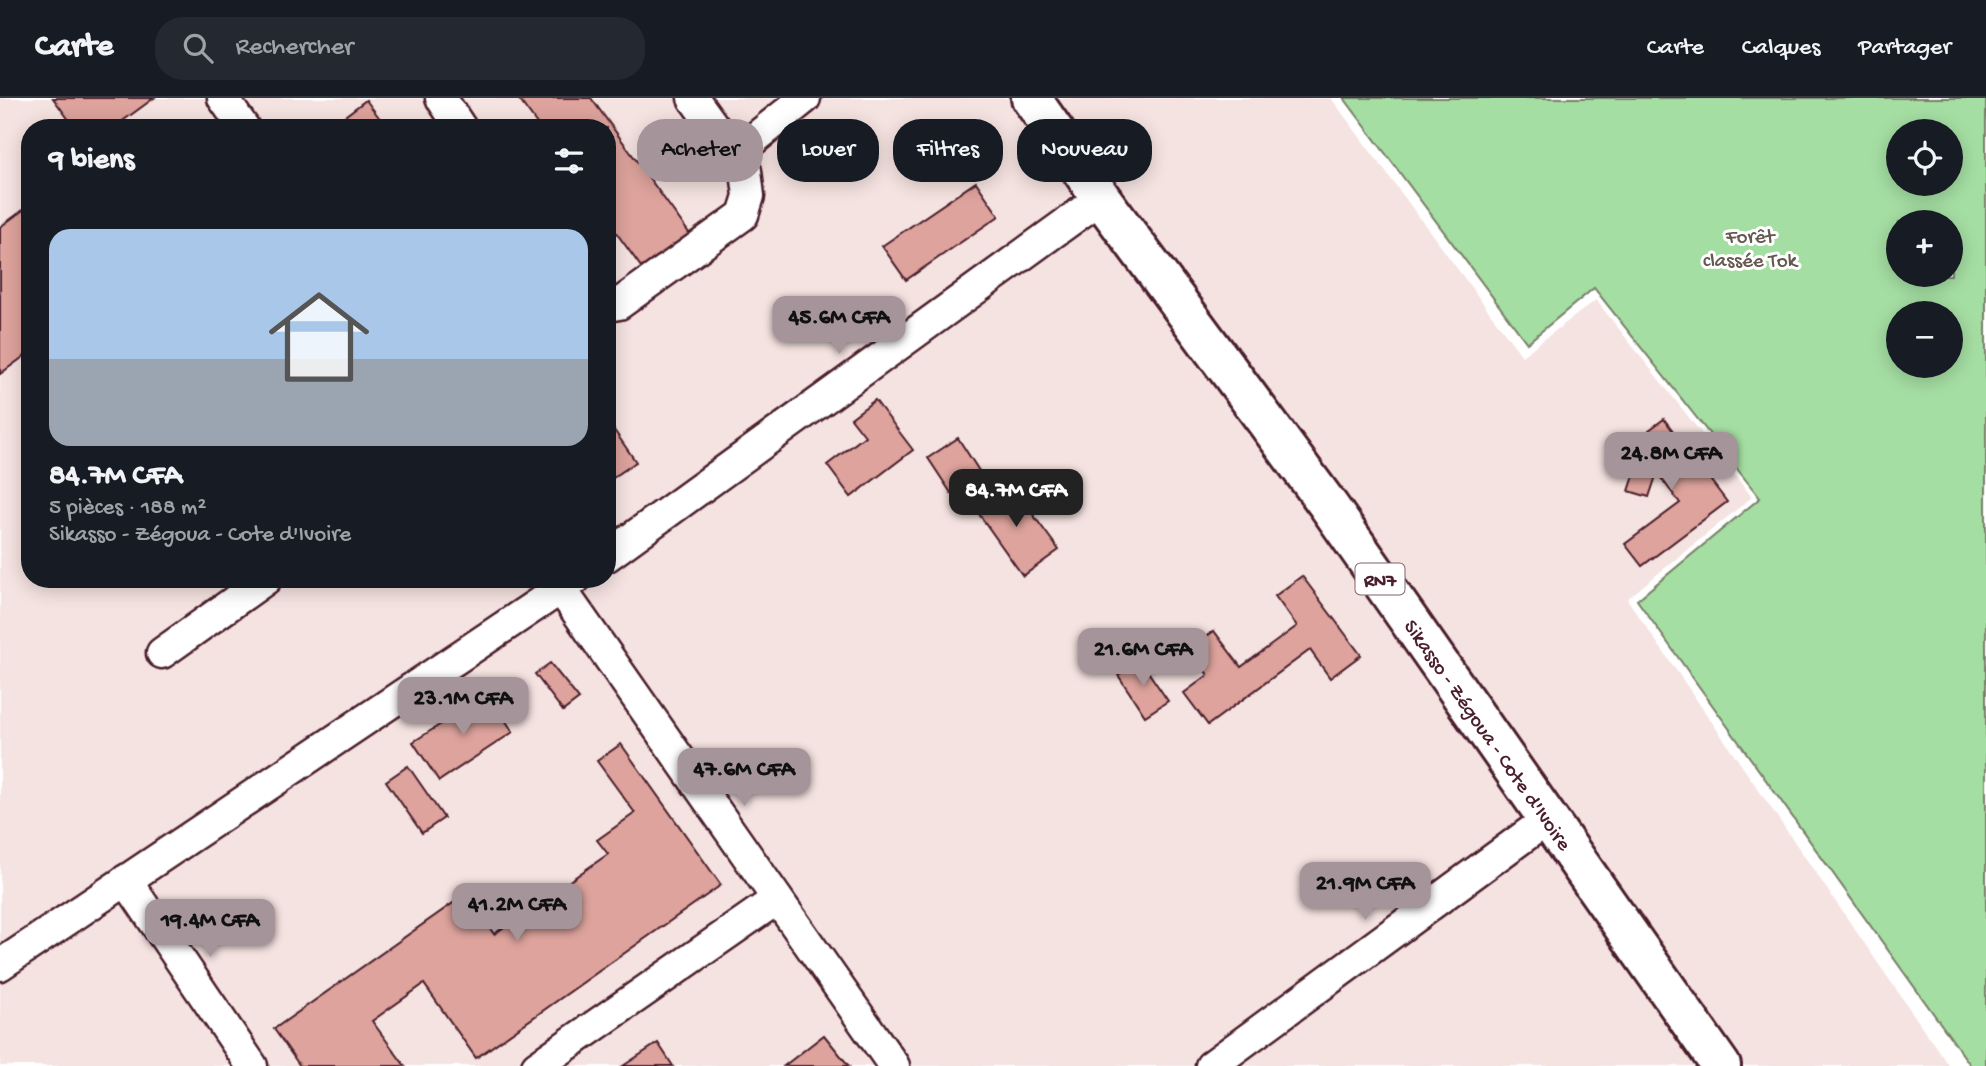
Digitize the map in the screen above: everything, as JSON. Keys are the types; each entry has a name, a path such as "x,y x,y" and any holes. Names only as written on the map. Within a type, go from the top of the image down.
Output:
{"highway":[{"name":"Sikasso - Zégoua - Cote d'Ivoire","path":"1031,98 1101,198 1328,505 1721,1066"}],"street":[{"path":"223,98 238,119"},
{"path":"441,98 455,119"},
{"path":"693,98 708,119"},
{"path":"763,132 805,98"},
{"path":"616,304 743,215 749,196 747,182"},
{"path":"616,549 1101,198"},
{"path":"162,653 253,588"},
{"path":"0,965 556,588"},
{"path":"566,588 894,1066"},
{"path":"1211,1066 1549,819"},
{"path":"126,880 252,1066"},
{"path":"537,1066 777,899"}],"shaded area":[{"path":"0,98 1331,98 1522,356 1596,300 1752,497 1627,599 1949,1066 0,1066"}],"green space":[{"name":"Forêt classée Tok","path":"1344,98 1986,98 1986,1066 1971,1066 1637,600 1760,498 1594,288 1527,343"}],"building":[{"path":"53,98 154,98 125,119 68,119"},
{"path":"518,98 591,98 606,119 533,119"},
{"path":"366,100 380,119 341,119"},
{"path":"616,132 637,161 637,182 652,182 692,237 644,271 616,232"},
{"path":"976,182 999,216 906,280 882,246"},
{"path":"21,212 21,359 0,374 0,227"},
{"path":"875,400 913,450 851,497 827,465 865,436 851,418"},
{"path":"1664,419 1727,502 1642,566 1625,544 1680,503 1657,473 1649,497 1629,491 1649,430"},
{"path":"616,433 636,462 616,476"},
{"path":"958,438 981,474 951,493 928,458"},
{"path":"1009,482 1059,550 1023,576 974,507"},
{"path":"1302,576 1361,655 1330,678 1310,650 1208,725 1184,693 1208,675 1189,649 1214,631 1241,667 1297,626 1275,596"},
{"path":"1140,660 1168,701 1145,716 1118,675"},
{"path":"550,663 579,699 563,711 535,674"},
{"path":"488,694 513,732 439,781 413,742"},
{"path":"621,744 721,885 476,1058 424,984 372,1021 405,1066 300,1066 274,1029 466,894 494,934 608,854 597,840 635,813 597,761"},
{"path":"408,766 444,818 422,833 386,781"},
{"path":"824,1035 849,1066 784,1066"},
{"path":"658,1043 673,1066 623,1066"}]}
